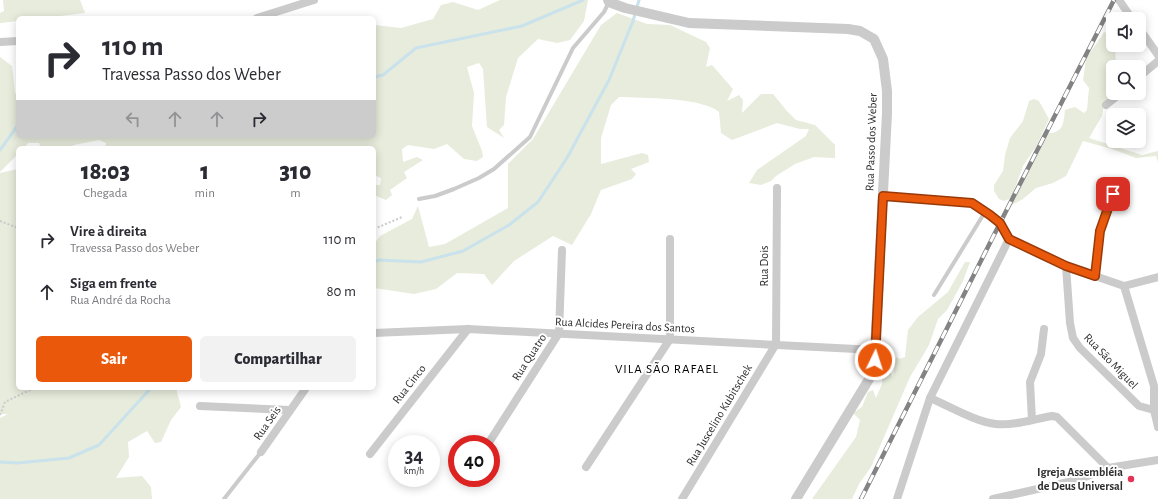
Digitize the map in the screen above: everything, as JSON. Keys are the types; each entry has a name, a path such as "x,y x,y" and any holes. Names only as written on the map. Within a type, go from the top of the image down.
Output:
{"street":[{"path":"263,16 314,0"},
{"path":"1119,0 1127,12"},
{"name":"Rua Passo dos Weber","path":"609,1 625,8 689,23 860,31 874,40 883,59 886,91 883,196 874,371 796,499"},
{"path":"1146,38 1158,55"},
{"path":"0,42 16,41"},
{"path":"1146,71 1158,61"},
{"path":"1106,106 1113,100"},
{"path":"1095,276 1100,231 1117,182"},
{"name":"Rua Dois","path":"776,344 777,188"},
{"path":"883,196 972,203 1000,223 1009,239 1066,266 1124,286 1158,277"},
{"path":"586,467 670,339 670,239"},
{"path":"897,499 930,398 1009,239"},
{"name":"Rua Quatro","path":"494,435 559,333 562,250"},
{"name":"Rua São Miguel","path":"1066,266 1070,323 1073,338 1084,352 1139,406 1154,410"},
{"path":"1124,286 1156,386 1154,410 1158,427"},
{"name":"Rua Alcides Pereira dos Santos","path":"376,333 468,329 876,350"},
{"name":"Rua Cinco","path":"370,454 468,329"},
{"path":"1032,420 1030,382 1041,354 1044,329"},
{"name":"Rua Juscelino Kubitschek","path":"682,499 776,344"},
{"name":"Rua Seis","path":"261,452 305,390"},
{"path":"930,398 982,421 997,424 1013,424 1052,416 1057,417 1108,468"},
{"path":"200,406 290,410"},
{"path":"993,499 1077,480 1108,468 1158,460"}],"lane":[{"path":"419,199 454,190 479,178 494,169 530,137 573,48 604,12 609,1"},
{"path":"934,295 985,211"},
{"path":"224,499 261,452"}],"path":[{"path":"376,228 402,218"},
{"path":"0,221 16,227"},
{"path":"0,415 5,402 30,390"}],"green space":[{"path":"3,0 80,0 85,13 60,16 16,16 16,21 0,23 0,13 4,11"},
{"path":"500,0 588,0 584,21 570,40 557,43 538,39 518,58 506,97 504,125 499,130 504,138 487,127 483,69 479,63 467,67 474,93 472,126 483,157 477,161 464,159 447,144 434,149 408,145 402,149 403,162 417,157 423,160 404,172 407,178 390,190 392,195 386,200 376,196 376,185 380,185 381,178 376,176 376,146 105,146 106,143 99,140 72,146 40,146 39,143 28,143 26,146 16,146 16,156 0,172 0,57 12,66 16,94 16,138 376,138 376,25 401,28 433,19 441,5 453,2 478,10"},
{"path":"617,13 647,24 670,25 706,42 710,48 706,67 712,65 733,89 727,101 739,95 743,100 742,113 761,94 773,94 796,120 815,125 835,145 835,158 814,157 795,164 771,181 761,185 749,183 757,170 806,136 809,129 800,129 777,123 732,140 721,133 719,112 711,107 699,103 671,99 619,97 611,105 601,138 601,164 642,153 648,155 649,162 631,169 636,174 632,179 601,190 591,214 572,245 553,236 514,261 492,285 484,274 457,273 436,289 414,294 376,288 376,241 380,236 412,219 418,206 429,247 445,244 508,208 508,164 533,139 601,25"},
{"path":"1104,32 1106,33 1106,52 1115,52 1116,60 1106,60 1106,100 1110,100 1104,105 1102,116 1089,138 1106,143 1106,147 1083,141 1066,176 1053,183 1036,188 1023,199 1010,206 1045,134 1059,130 1063,124 1065,110 1075,107 1084,113 1087,110 1089,88 1083,80 1086,59"},
{"path":"1034,99 1039,101 1049,119 1037,145 1023,166 1012,196 1004,201 999,199 994,191 994,185 1003,171 1005,155 1010,138 1023,121 1029,101"},
{"path":"1108,148 1120,148 1142,155 1158,151 1158,162 1156,156 1136,158"},
{"path":"16,169 16,390 177,390 181,407 171,420 161,442 155,443 147,431 128,442 129,457 116,478 142,476 151,487 152,499 0,499 0,418 8,414 0,414 0,173"},
{"path":"965,262 970,262 963,281 947,310 938,319 929,345 910,377 871,467 859,484 852,499 812,499 856,437 860,420 853,413 862,407 868,392 873,390 876,398 882,384 882,369 886,365 893,377 896,357 900,359 905,357 908,330 918,317 948,292"}],"waterway":[{"path":"376,77 383,75 416,48 522,26 583,0"},
{"path":"376,261 379,260 421,262 463,251 509,225 538,202 567,158 609,80 633,21 639,0"},
{"path":"0,150 16,128"},
{"path":"0,462 18,463 69,458 99,445 149,390"}],"railway":[{"path":"861,499 1114,0"}],"place":[{"name":"Igreja Assembléia de Deus Universal","path":"1131,479"}],"district":[{"name":"VILA SÃO RAFAEL","path":"667,368"}],"route":[{"path":"875,360 883,196 972,203 1000,223 1009,239 1066,266 1095,276 1100,231 1113,194"}]}
